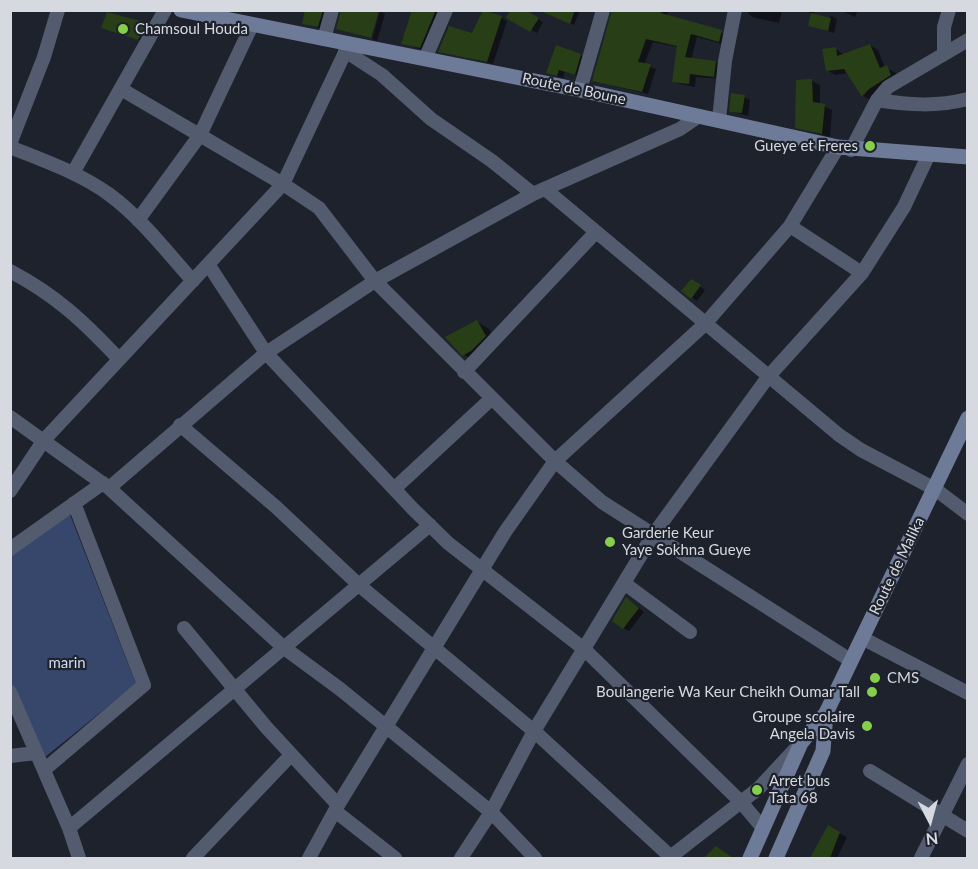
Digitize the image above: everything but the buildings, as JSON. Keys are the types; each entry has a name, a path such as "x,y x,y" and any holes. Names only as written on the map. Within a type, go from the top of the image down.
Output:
{"street":[{"path":"58,10 45,57 11,142 73,173 112,196 138,220 193,281"},
{"path":"73,173 165,10"},
{"name":"Route de Boune","path":"181,10 206,13 252,25 324,39 347,48 425,59 580,90 844,149 968,157"},
{"path":"324,39 332,10"},
{"path":"425,59 446,10"},
{"path":"580,90 603,10"},
{"path":"719,120 724,61 735,10"},
{"path":"944,53 944,27 948,11"},
{"path":"138,220 200,135 252,25"},
{"path":"309,858 336,808 387,728 505,531 555,461 705,324 789,226 877,100 896,82 968,40"},
{"path":"10,491 44,440 283,184 347,48 388,80 431,119 595,233 768,377 861,450 935,489 968,514"},
{"path":"121,89 283,184 327,215 375,281 491,399 555,461 602,502 850,660"},
{"path":"877,100 910,106 929,106 968,99"},
{"path":"10,549 74,503 106,486 266,353 375,281 539,192 680,129 699,116"},
{"path":"461,858 491,812 534,731 653,535 768,377 862,273 904,207 929,154"},
{"path":"789,226 862,273"},
{"path":"464,372 595,233"},
{"path":"208,264 266,353 394,489 430,525 483,570 584,649 741,802 762,827"},
{"path":"10,271 44,289 67,306 119,359"},
{"path":"394,489 491,399"},
{"path":"10,417 106,486 283,647 491,812 535,858"},
{"name":"Route de Malika","path":"750,858 801,743 826,712 968,418"},
{"path":"180,424 276,507 359,585 534,731 670,858 759,788 801,743"},
{"path":"44,770 144,685 74,503"},
{"path":"69,828 234,687 430,525"},
{"path":"624,583 690,632"},
{"path":"184,628 336,808 395,858"},
{"path":"862,638 967,692"},
{"path":"10,692 69,828 79,858"},
{"name":"Route de Malika","path":"776,858 823,751 826,712"},
{"path":"10,756 36,753"},
{"path":"193,858 291,755"},
{"path":"921,858 968,764"},
{"path":"870,771 968,831"}],"green space":[{"name":"marin","path":"67,507 136,684 40,761 11,686 11,553"}],"place":[{"name":"Chamsoul Houda","path":"123,29"},
{"name":"Gueye et Freres","path":"870,146"},
{"name":"Garderie Keur Yaye Sokhna Gueye","path":"610,542"},
{"name":"CMS","path":"875,678"},
{"name":"Boulangerie Wa Keur Cheikh Oumar Tall","path":"872,692"},
{"name":"Groupe scolaire Angela Davis","path":"867,726"},
{"name":"Arret bus Tata 68","path":"757,790"}]}
